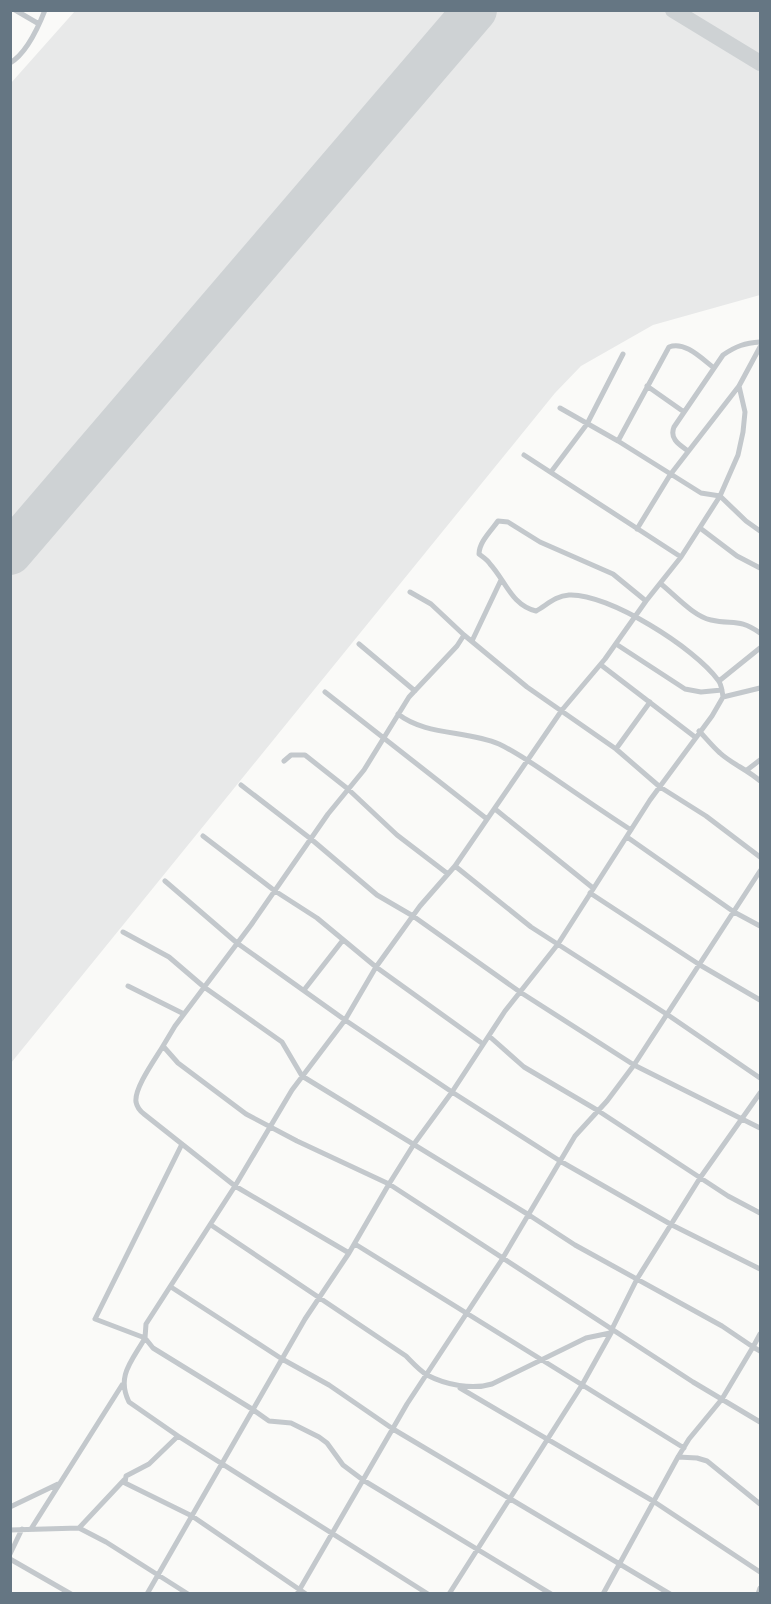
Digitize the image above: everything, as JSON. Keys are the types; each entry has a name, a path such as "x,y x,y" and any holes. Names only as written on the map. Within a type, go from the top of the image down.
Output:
{"street":[{"path":"15,10 39,24"},
{"path":"10,63 17,59 45,10"},
{"path":"688,451 674,438 672,432 684,412 723,355 745,343 760,342"},
{"path":"618,441 669,347 684,346 714,368"},
{"path":"637,529 670,475 739,386 760,347"},
{"path":"551,472 587,424 623,354"},
{"path":"647,386 684,412"},
{"path":"31,1529 122,1384 124,1375 144,1338 146,1324 236,1186 302,1076 345,1020 376,967 413,916 455,866 562,710 601,665 646,601 681,557 720,496 738,455 743,432 745,412 739,386"},
{"path":"560,408 701,493 720,496 760,531"},
{"path":"524,454 681,557"},
{"path":"147,1593 305,1319 355,1244 414,1144 520,992 558,944 631,830 723,697 719,681 693,654 614,605 579,595 566,595 552,599 536,611 521,605 490,564 479,554 479,550 498,521 502,520 540,542 613,574 646,601"},
{"path":"700,528 736,556 760,568"},
{"path":"472,641 501,580"},
{"path":"661,584 700,615 711,620 743,623 760,633"},
{"path":"410,592 431,604 517,679 616,748 660,787 706,816 760,857"},
{"path":"349,1253 236,1186 144,1114 136,1104 136,1098 142,1081 183,1014 237,944 310,839 364,771 398,714 415,691 457,646 464,635"},
{"path":"359,644 415,691"},
{"path":"616,644 685,689 701,692 722,690"},
{"path":"719,681 760,648"},
{"path":"601,665 695,737"},
{"path":"723,697 760,688"},
{"path":"325,692 487,819"},
{"path":"616,748 650,702"},
{"path":"398,714 412,723 481,737 500,745 527,760 631,830"},
{"path":"699,731 720,753 760,781"},
{"path":"284,761 291,754 306,754 397,835 448,874"},
{"path":"747,770 760,760"},
{"path":"241,785 377,895 413,916 520,992 634,1065 760,1128"},
{"path":"495,809 592,891 700,965 760,1000"},
{"path":"203,836 275,891 317,918 376,967 483,1044"},
{"path":"627,837 734,912 760,926"},
{"path":"455,866 531,927 668,1015 760,1078"},
{"path":"298,1592 393,1429 503,1258 574,1136 607,1101 634,1065 760,871"},
{"path":"165,881 237,944 452,1092 560,1161 672,1225 760,1269"},
{"path":"123,932 170,957 204,987 282,1042 302,1076 575,1245 722,1326 760,1351"},
{"path":"304,990 343,939"},
{"path":"128,986 183,1014"},
{"path":"489,1036 524,1067 597,1110 728,1196 760,1213"},
{"path":"163,1046 171,1057 195,1077 246,1114 389,1184 613,1330 760,1422"},
{"path":"449,1593 582,1385 613,1330 637,1279 700,1178 760,1093"},
{"path":"182,1144 95,1319 144,1338 153,1348 269,1421 291,1423 319,1437 327,1443 343,1465 363,1480 551,1593"},
{"path":"211,1225 406,1356 427,1374 455,1384 480,1388 586,1338 607,1335 613,1330"},
{"path":"355,1244 684,1448"},
{"path":"171,1287 282,1359 329,1385 393,1429 670,1593"},
{"path":"603,1593 678,1456 722,1399 760,1334"},
{"path":"122,1384 129,1402 178,1436 428,1593"},
{"path":"455,1384 653,1501 760,1572"},
{"path":"79,1528 126,1476 149,1464 178,1436"},
{"path":"678,1456 706,1461 760,1504"},
{"path":"124,1480 125,1483 192,1516 298,1592 306,1593"},
{"path":"10,1508 60,1483"},
{"path":"10,1530 79,1528 106,1542 188,1593"},
{"path":"10,1554 22,1529"},
{"path":"10,1559 71,1593"},
{"path":"758,1593 760,1588"}],"shaded area":[{"path":"75,11 760,11 760,295 653,325 581,366 555,393 11,1063 11,83"}],"taxiway":[{"path":"673,10 760,63"}],"runway":[{"path":"10,553 475,10"}]}
